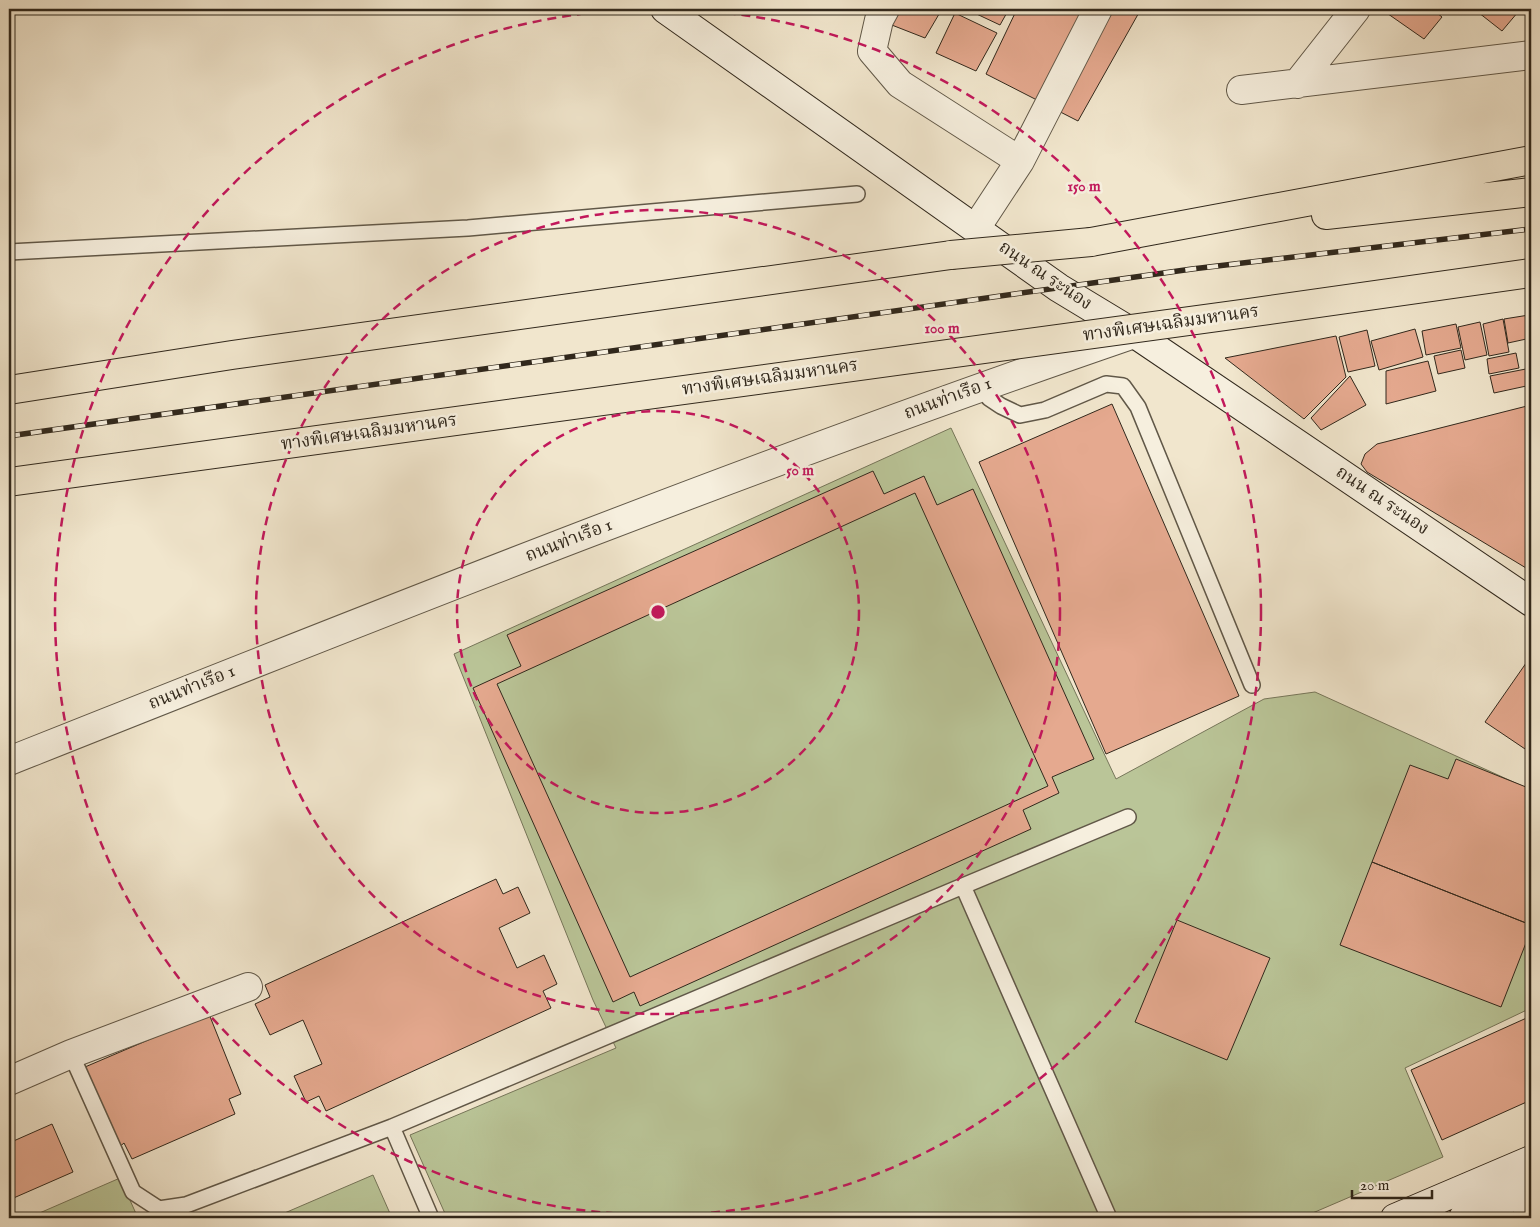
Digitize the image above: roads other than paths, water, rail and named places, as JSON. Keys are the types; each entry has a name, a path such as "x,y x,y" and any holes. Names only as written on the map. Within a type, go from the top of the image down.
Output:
{"highway":[{"path":"1091,242 1531,160"},
{"path":"9,390 232,354 951,255 1091,242 1531,192"},
{"name":"ทางพิเศษเฉลิมมหานคร","path":"9,482 1531,273"},
{"path":"9,385 42,385"}],"street":[{"name":"ถนน ณ ระนอง","path":"665,9 1058,288 1135,334 1531,602"},
{"path":"885,9 879,20 872,51 900,84 1020,161"},
{"path":"976,228 1020,161 1098,9"},
{"path":"1297,84 1356,9"},
{"path":"1241,90 1530,53"},
{"name":"ถนนท่าเรือ 1","path":"9,762 425,596 826,443 983,386 1135,334"},
{"path":"9,1081 71,1054 248,987"},
{"path":"1395,1218 1531,1160"},
{"path":"1463,1218 1531,1189"},
{"path":"1526,1218 1531,1216"}],"lane":[{"path":"9,252 468,228 858,194"},
{"path":"983,386 989,398 1020,415 1045,410 1106,384 1123,386 1138,407 1252,685"},
{"path":"71,1054 133,1192 159,1209 186,1205 392,1126 1128,817"},
{"path":"963,886 1109,1218"},
{"path":"392,1126 431,1218"}],"railway":[{"path":"9,436 1192,269 1531,229"}]}
